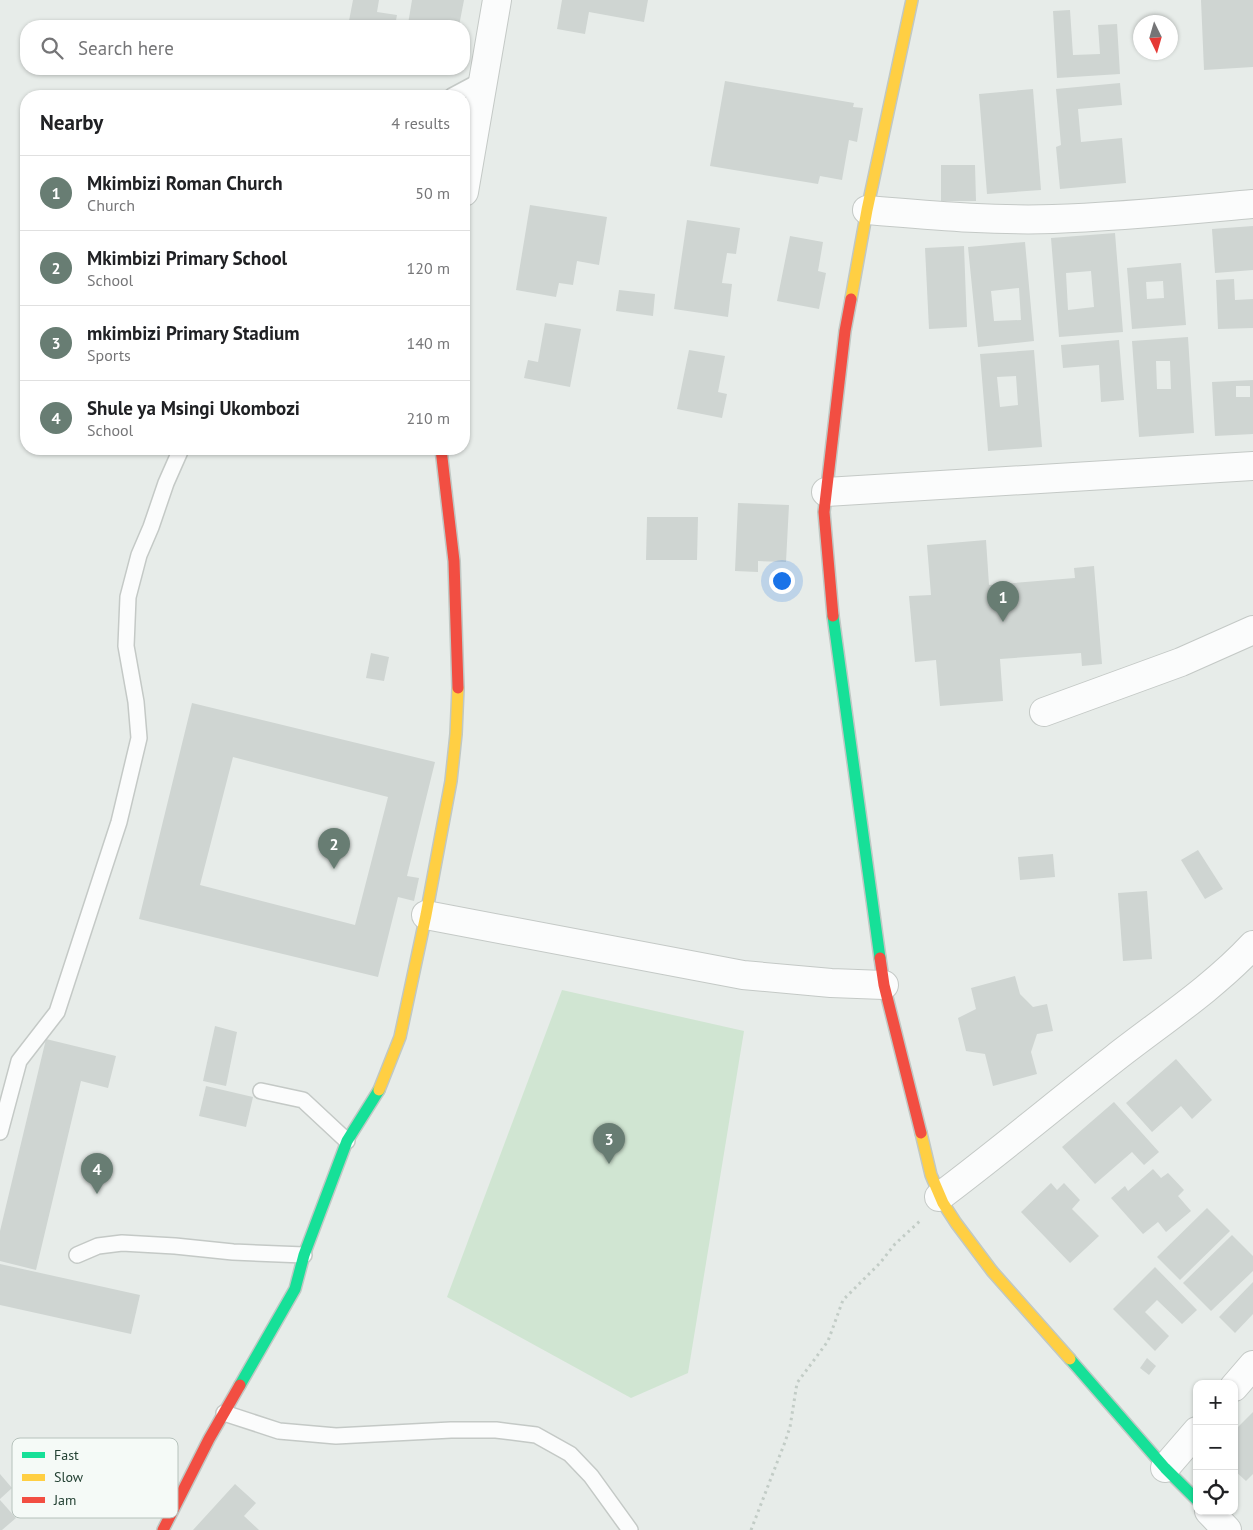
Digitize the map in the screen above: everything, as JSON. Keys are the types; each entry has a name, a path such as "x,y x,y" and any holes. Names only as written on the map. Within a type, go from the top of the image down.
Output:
{"street":[{"path":"470,155 497,0"},
{"path":"912,0 867,210 845,331 824,512 831,602 884,985 931,1175 941,1200 992,1271 1165,1468 1193,1496"},
{"path":"867,210 978,218 1052,219 1182,211 1253,204"},
{"path":"178,1501 224,1413 295,1289 304,1255 347,1141 380,1086 400,1037 426,915 450,781 456,734 458,682 454,561 442,455"},
{"path":"826,492 1253,466"},
{"path":"1044,712 1181,662 1253,630"},
{"path":"426,915 743,975 831,984 884,985"},
{"path":"941,1200 1081,1085 1191,1000 1253,945"},
{"path":"1238,1382 1253,1365"},
{"path":"1165,1468 1193,1436"},
{"path":"1212,1515 1227,1530"},
{"path":"163,1530 169,1518"}],"lane":[{"path":"463,90 482,80"},
{"path":"0,1132 20,1061 57,1012 118,822 139,738 136,702 126,646 128,597 139,555 152,527 166,483 178,455"},
{"path":"260,1091 303,1100 347,1141"},
{"path":"77,1255 98,1246 122,1243 234,1252 304,1255"},
{"path":"224,1413 279,1430 336,1436 478,1430 496,1430 536,1435 570,1454 592,1476 630,1530"}],"path":[{"path":"751,1530 787,1434 797,1383 828,1341 842,1300 880,1263 894,1244 941,1200"}],"green space":[{"path":"562,990 744,1031 688,1373 631,1398 447,1297"}],"building":[{"path":"353,0 379,0 377,12 397,15 396,20 349,20"},
{"path":"412,0 464,0 460,20 409,20"},
{"path":"562,0 648,0 644,22 589,12 585,34 557,29"},
{"path":"1201,0 1253,0 1253,67 1204,70"},
{"path":"1070,10 1073,55 1100,54 1098,25 1117,24 1120,74 1057,78 1053,11"},
{"path":"725,81 854,103 853,107 863,108 857,142 849,140 842,180 820,176 818,184 710,166"},
{"path":"1120,83 1122,105 1078,109 1081,142 1122,138 1126,183 1060,189 1056,147 1061,145 1056,89"},
{"path":"1033,89 1041,190 987,194 979,94"},
{"path":"941,165 975,165 976,201 941,201"},
{"path":"530,205 607,217 599,265 577,261 573,285 559,283 556,297 516,290"},
{"path":"687,220 740,228 736,254 727,253 722,283 732,284 728,317 674,309"},
{"path":"1253,226 1253,270 1215,273 1212,229"},
{"path":"1115,233 1123,332 1059,337 1051,238","holes":["1091,271 1094,307 1068,310 1066,273"]},
{"path":"790,236 823,242 818,271 826,273 819,309 777,301"},
{"path":"1025,242 1034,341 978,347 968,247","holes":["1019,288 1021,320 994,321 991,291"]},
{"path":"964,246 967,327 929,329 925,248"},
{"path":"1181,263 1186,325 1132,329 1127,268","holes":["1163,281 1164,298 1147,299 1146,282"]},
{"path":"1234,279 1235,300 1253,299 1253,328 1218,329 1216,280"},
{"path":"619,290 655,294 653,316 616,311"},
{"path":"545,323 581,329 570,387 524,378 528,360 538,362"},
{"path":"1188,337 1194,433 1139,437 1132,341","holes":["1156,361 1170,361 1171,389 1157,389"]},
{"path":"1119,340 1124,400 1101,402 1099,365 1063,368 1061,345"},
{"path":"689,350 725,356 718,392 727,394 722,418 677,409"},
{"path":"1034,350 1042,447 988,451 980,354","holes":["1016,376 1018,405 1000,407 997,377"]},
{"path":"1253,380 1253,434 1215,436 1212,382","holes":["1236,386 1250,386 1250,397 1236,397"]},
{"path":"738,503 789,505 786,562 758,561 758,572 735,571"},
{"path":"647,517 698,517 697,560 646,560"},
{"path":"986,540 989,585 1075,578 1074,568 1094,566 1102,664 1082,666 1081,653 1000,659 1003,701 940,706 936,660 915,662 909,596 931,595 927,545"},
{"path":"371,653 389,657 384,681 366,678"},
{"path":"192,703 435,762 407,876 419,878 414,901 398,897 378,977 139,919","holes":["233,757 388,797 355,925 200,885"]},
{"path":"1198,850 1223,889 1205,899 1181,860"},
{"path":"1053,854 1055,877 1020,880 1018,857"},
{"path":"1147,891 1152,959 1123,961 1118,893"},
{"path":"1015,976 1020,994 1033,1007 1047,1004 1053,1031 1037,1034 1031,1052 1037,1074 993,1086 985,1054 966,1051 958,1018 976,1009 971,988"},
{"path":"215,1026 237,1032 226,1086 203,1081"},
{"path":"46,1039 116,1056 108,1088 81,1081 36,1270 0,1261 0,1231"},
{"path":"1176,1059 1212,1100 1192,1119 1181,1106 1152,1132 1126,1103"},
{"path":"206,1086 253,1097 246,1127 199,1116"},
{"path":"1114,1102 1159,1152 1144,1165 1132,1152 1095,1184 1062,1147"},
{"path":"1153,1169 1161,1178 1168,1173 1184,1190 1178,1196 1191,1211 1166,1232 1158,1222 1143,1234 1111,1198 1125,1186 1128,1191"},
{"path":"1051,1183 1057,1190 1064,1183 1080,1200 1072,1209 1099,1236 1070,1263 1021,1212"},
{"path":"1207,1208 1230,1231 1180,1280 1157,1257"},
{"path":"1232,1235 1253,1256 1253,1271 1211,1311 1183,1283"},
{"path":"0,1264 140,1295 131,1334 0,1305"},
{"path":"1155,1267 1197,1310 1182,1324 1157,1300 1145,1312 1169,1336 1155,1351 1113,1309"},
{"path":"1253,1282 1253,1314 1235,1333 1219,1317"},
{"path":"1147,1358 1156,1366 1149,1375 1140,1368"},
{"path":"1253,1412 1253,1474 1246,1481 1238,1474 1238,1427"},
{"path":"0,1474 12,1488 0,1499"},
{"path":"235,1484 256,1503 244,1516 259,1530 193,1530"},
{"path":"0,1500 12,1514 12,1518 16,1518 0,1530"}],"traffic: fast":[{"path":"833,616 880,958"},
{"path":"240,1385 295,1289 304,1255 347,1141 379,1090"},
{"path":"1070,1359 1165,1468 1193,1496"}],"traffic: slow":[{"path":"851,299 867,210 912,0"},
{"path":"379,1090 400,1037 426,915 451,781 458,688"},
{"path":"921,1133 931,1175 943,1203 956,1223 992,1271 1070,1359"}],"traffic: jam":[{"path":"833,616 824,512 845,331 851,299"},
{"path":"442,455 454,561 458,688"},
{"path":"880,958 884,985 921,1133"},
{"path":"178,1500 209,1439 240,1385"},
{"path":"163,1530 169,1518"}],"place":[{"name":"Mkimbizi Roman Church","path":"1003,622"},
{"name":"Mkimbizi Primary School","path":"334,869"},
{"name":"mkimbizi Primary Stadium","path":"609,1164"},
{"name":"Shule ya Msingi Ukombozi","path":"97,1194"}]}
